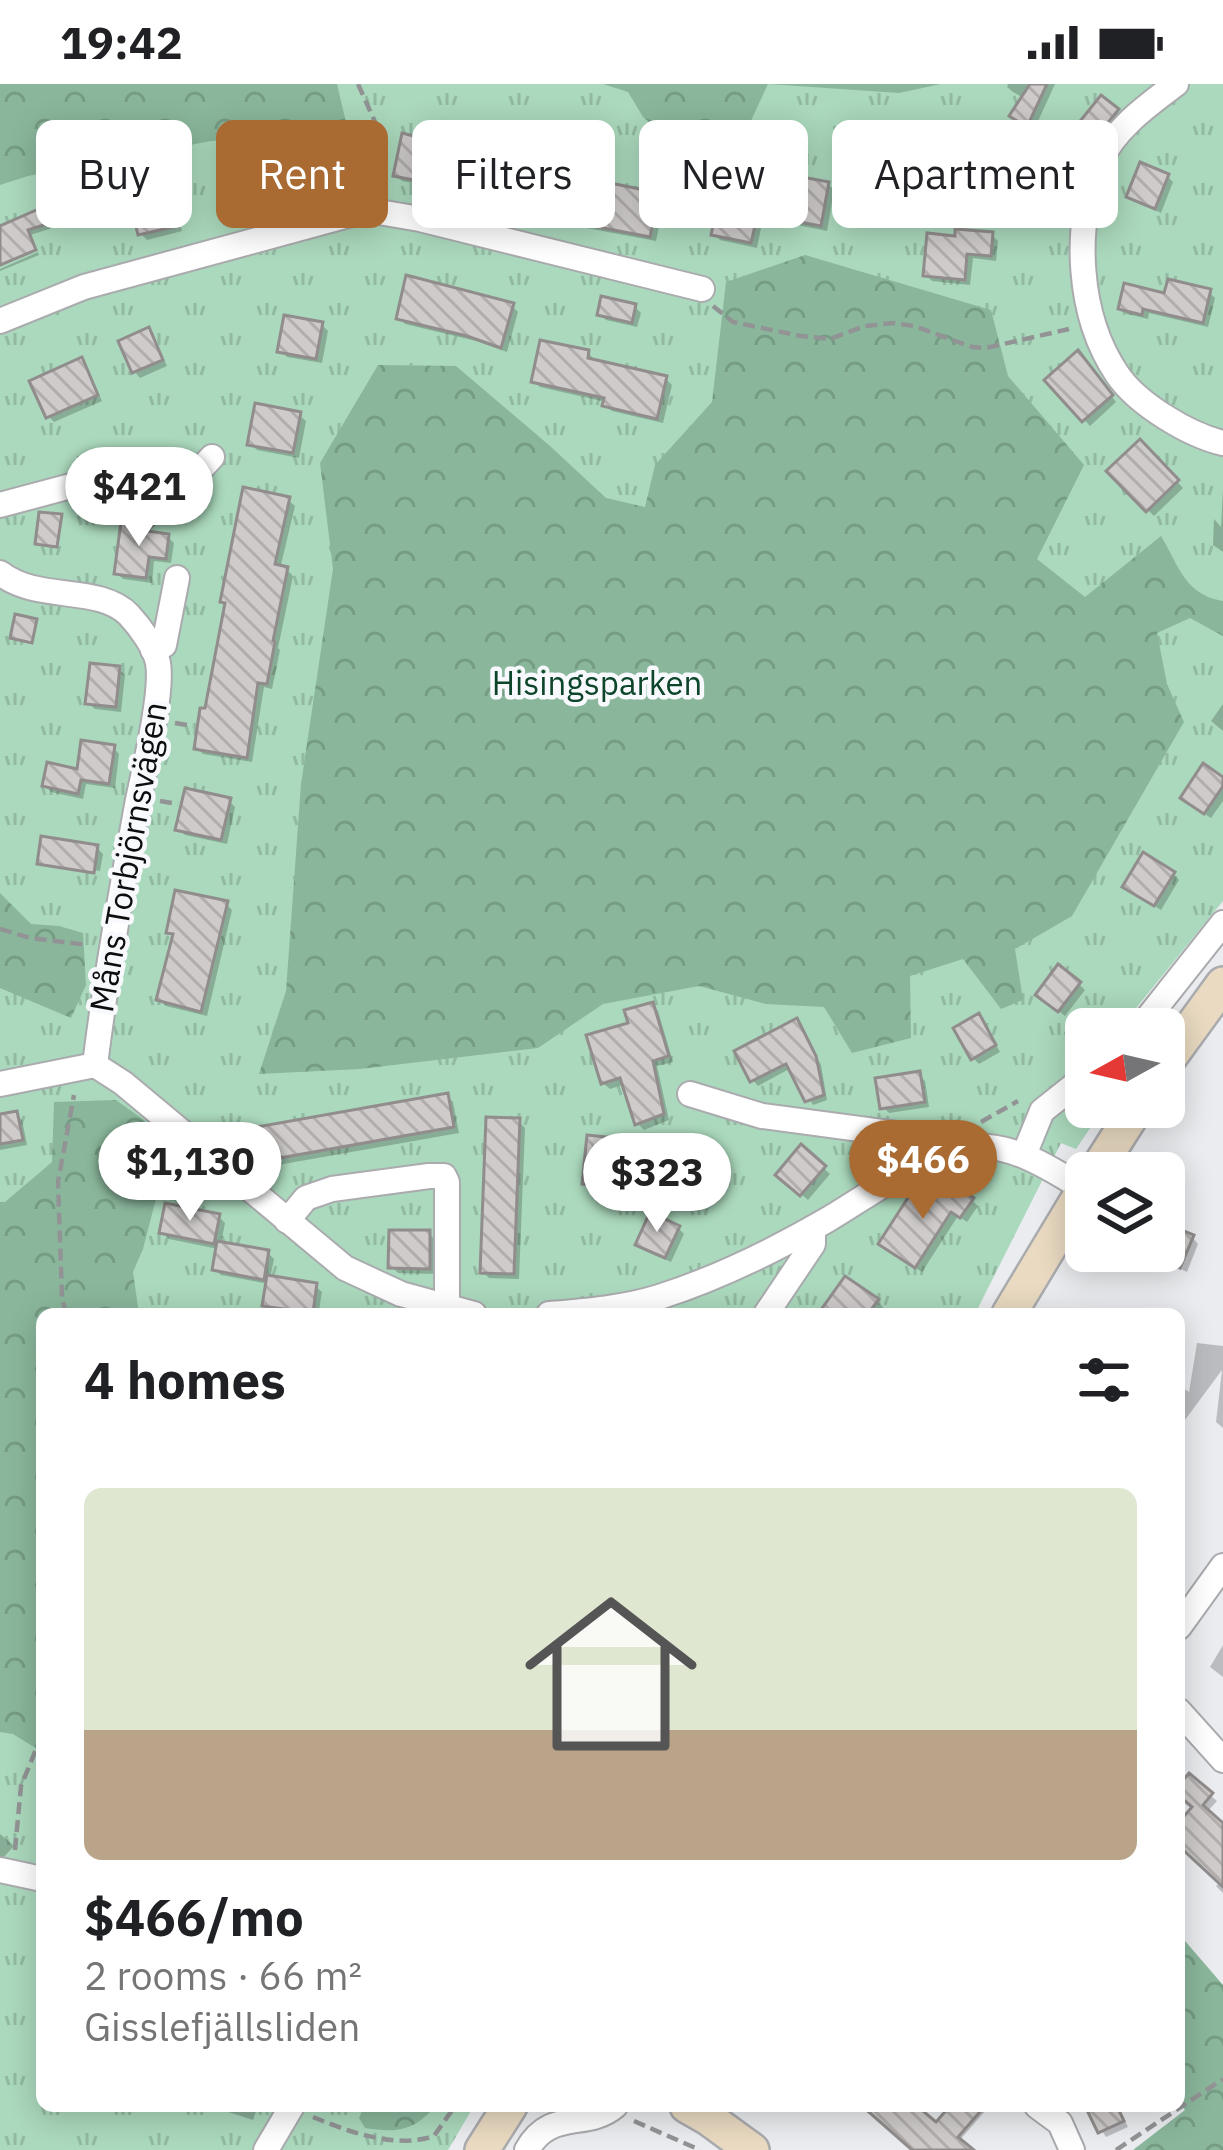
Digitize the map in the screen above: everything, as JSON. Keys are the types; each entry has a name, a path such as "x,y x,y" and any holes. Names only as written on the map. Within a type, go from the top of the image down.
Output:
{"street":[{"path":"1176,84 1123,129 1100,160 1088,235 1087,295 1092,323 1118,376 1185,430 1223,443"},
{"path":"388,214 702,289"},
{"path":"0,321 85,287 301,228"},
{"path":"0,505 142,467 197,473 212,457"},
{"path":"0,573 14,584 115,605 128,614 154,650"},
{"name":"Måns Torbjörnsvägen","path":"84,1068 113,948 158,681 154,650 164,646 177,578"},
{"path":"1156,1008 1223,923"},
{"path":"1185,1054 1223,984"},
{"path":"0,1084 84,1068 123,1083 287,1221 345,1268 400,1294 447,1308 444,1176 332,1189 306,1198 287,1221"},
{"path":"1024,1155 1042,1111 1065,1093"},
{"path":"690,1094 762,1116 912,1136 942,1152"},
{"path":"1114,1152 1134,1128"},
{"path":"601,1308 658,1297 708,1278 813,1228 942,1152 970,1146 1012,1150 1065,1173"},
{"path":"1013,1308 1065,1221"},
{"path":"770,1308 813,1244 813,1228"},
{"path":"1185,1619 1223,1566"},
{"path":"1185,1718 1223,1760"},
{"path":"5,1871 36,1878"},
{"path":"266,2150 288,2112"},
{"path":"482,2150 506,2112"},
{"path":"527,2150 548,2126 599,2112"},
{"path":"698,2112 752,2150"},
{"path":"1045,2112 1060,2123 1072,2150"}],"path":[{"path":"358,84 374,120"},
{"path":"702,289 716,311 734,322 830,339 866,326 893,323 986,348 1092,323"},
{"path":"0,929 30,938 113,948"},
{"path":"65,1308 58,1182 84,1068"},
{"path":"942,1152 955,1137 1024,1098"},
{"path":"5,1871 18,1839 21,1786 36,1750"},
{"path":"1185,2104 1223,2079"},
{"path":"304,2112 356,2133 415,2140 434,2136 451,2112"},
{"path":"622,2112 700,2150"},
{"path":"1116,2150 1173,2112"}],"green space":[{"name":"Hisingsparken","path":"0,84 1223,84 1223,901 1136,1008 1065,1008 1065,1128 1090,1128 1076,1149 1061,1143 978,1308 36,1308 36,2112 470,2112 448,2150 0,2150"},
{"path":"0,84 337,84 345,120 216,120 216,141 192,145 192,120 36,120 36,174 0,185"},
{"path":"603,84 768,84 751,120 647,120 628,92"},
{"path":"768,84 941,84 899,93"},
{"path":"805,255 991,310 1008,376 1084,465 1037,559 1085,597 1161,536 1191,586 1223,601 1223,636 1190,618 1157,633 1167,684 1184,722 1072,916 1015,949 1023,1000 1001,1009 963,959 910,976 911,1038 852,1053 824,1007 766,1004 699,986 603,1004 538,1048 360,1069 259,1074 286,991 301,784 333,569 320,463 378,365 456,366 606,498 645,507 655,465 712,402 726,282"},
{"path":"0,893 31,924 83,933 86,985 71,1018 0,988"},
{"path":"116,1100 144,1120 167,1156 133,1272 138,1308 36,1308 36,1748 0,1732 0,1202 52,1162 54,1102"},
{"path":"1185,1941 1223,1985 1223,2150 1133,2150 1185,2112"},
{"path":"362,2112 430,2112 412,2125 387,2130 365,2128 359,2118"}],"building":[{"path":"1030,84 1047,84 1030,120 1009,116"},
{"path":"1101,95 1119,109 1110,120 1081,120"},
{"path":"402,133 412,136 412,180 393,176"},
{"path":"1140,162 1169,174 1155,209 1126,197"},
{"path":"808,178 829,182 821,226 808,224"},
{"path":"615,184 639,189 639,228 652,228 650,237 603,228 615,228"},
{"path":"36,210 36,227 28,230 36,250 0,265 0,226"},
{"path":"136,228 169,228 138,235"},
{"path":"712,228 754,228 751,243 711,235"},
{"path":"955,229 993,232 991,256 967,254 965,280 923,276 927,233 955,236"},
{"path":"406,275 514,303 501,348 396,319"},
{"path":"1168,279 1211,289 1203,323 1143,309 1142,315 1118,309 1124,283 1164,293"},
{"path":"601,296 636,304 632,323 597,315"},
{"path":"284,315 323,322 316,359 277,352"},
{"path":"149,327 163,360 132,373 118,341"},
{"path":"540,340 589,350 588,358 667,376 657,419 602,406 604,398 531,382"},
{"path":"1078,350 1113,395 1082,422 1044,380"},
{"path":"82,357 98,395 46,418 29,381"},
{"path":"255,403 301,412 293,453 247,445"},
{"path":"1140,439 1179,480 1146,512 1106,471"},
{"path":"243,487 290,497 275,564 288,567 267,684 258,683 247,758 194,749 225,603 220,602"},
{"path":"39,512 62,514 57,547 35,544"},
{"path":"121,522 152,526 147,531 169,534 166,559 149,557 146,578 114,574"},
{"path":"15,614 37,619 32,643 10,638"},
{"path":"90,663 120,666 116,707 85,704"},
{"path":"81,740 115,745 109,784 81,780 78,794 42,786 47,762 77,769"},
{"path":"1203,763 1223,777 1223,786 1204,814 1180,798"},
{"path":"185,788 231,798 221,840 175,830"},
{"path":"41,836 98,845 94,873 37,864"},
{"path":"1143,852 1175,872 1154,906 1122,887"},
{"path":"175,890 228,901 201,1012 156,1000 173,934 166,933"},
{"path":"1058,964 1081,982 1058,1012 1035,995"},
{"path":"653,1002 669,1056 653,1061 664,1114 635,1125 620,1078 601,1084 586,1035 628,1023 624,1010"},
{"path":"979,1013 996,1045 971,1060 953,1028"},
{"path":"797,1018 816,1056 824,1095 805,1102 786,1064 750,1082 734,1051"},
{"path":"920,1071 925,1102 880,1109 875,1078"},
{"path":"448,1093 454,1127 252,1163 246,1129"},
{"path":"17,1111 23,1140 0,1144 0,1114"},
{"path":"486,1117 520,1118 514,1274 480,1273"},
{"path":"587,1135 627,1139 621,1189 582,1184"},
{"path":"801,1144 826,1166 800,1196 775,1175"},
{"path":"946,1179 974,1198 960,1218 951,1212 915,1268 878,1244 911,1193 929,1205"},
{"path":"165,1203 220,1214 214,1244 159,1233"},
{"path":"650,1212 680,1226 665,1258 635,1245"},
{"path":"389,1230 430,1230 430,1269 388,1268"},
{"path":"1185,1231 1194,1235 1185,1256"},
{"path":"217,1241 269,1250 264,1280 212,1270"},
{"path":"267,1275 317,1283 314,1308 262,1306"},
{"path":"845,1276 879,1299 872,1308 822,1308"},
{"path":"1189,1773 1213,1793 1203,1805 1223,1823 1223,1887 1185,1852 1185,1815 1192,1807 1185,1801"},
{"path":"869,2112 924,2112 936,2122 945,2112 980,2112 958,2137 974,2150 912,2150"},
{"path":"1088,2112 1120,2112 1124,2121 1098,2133"}]}
